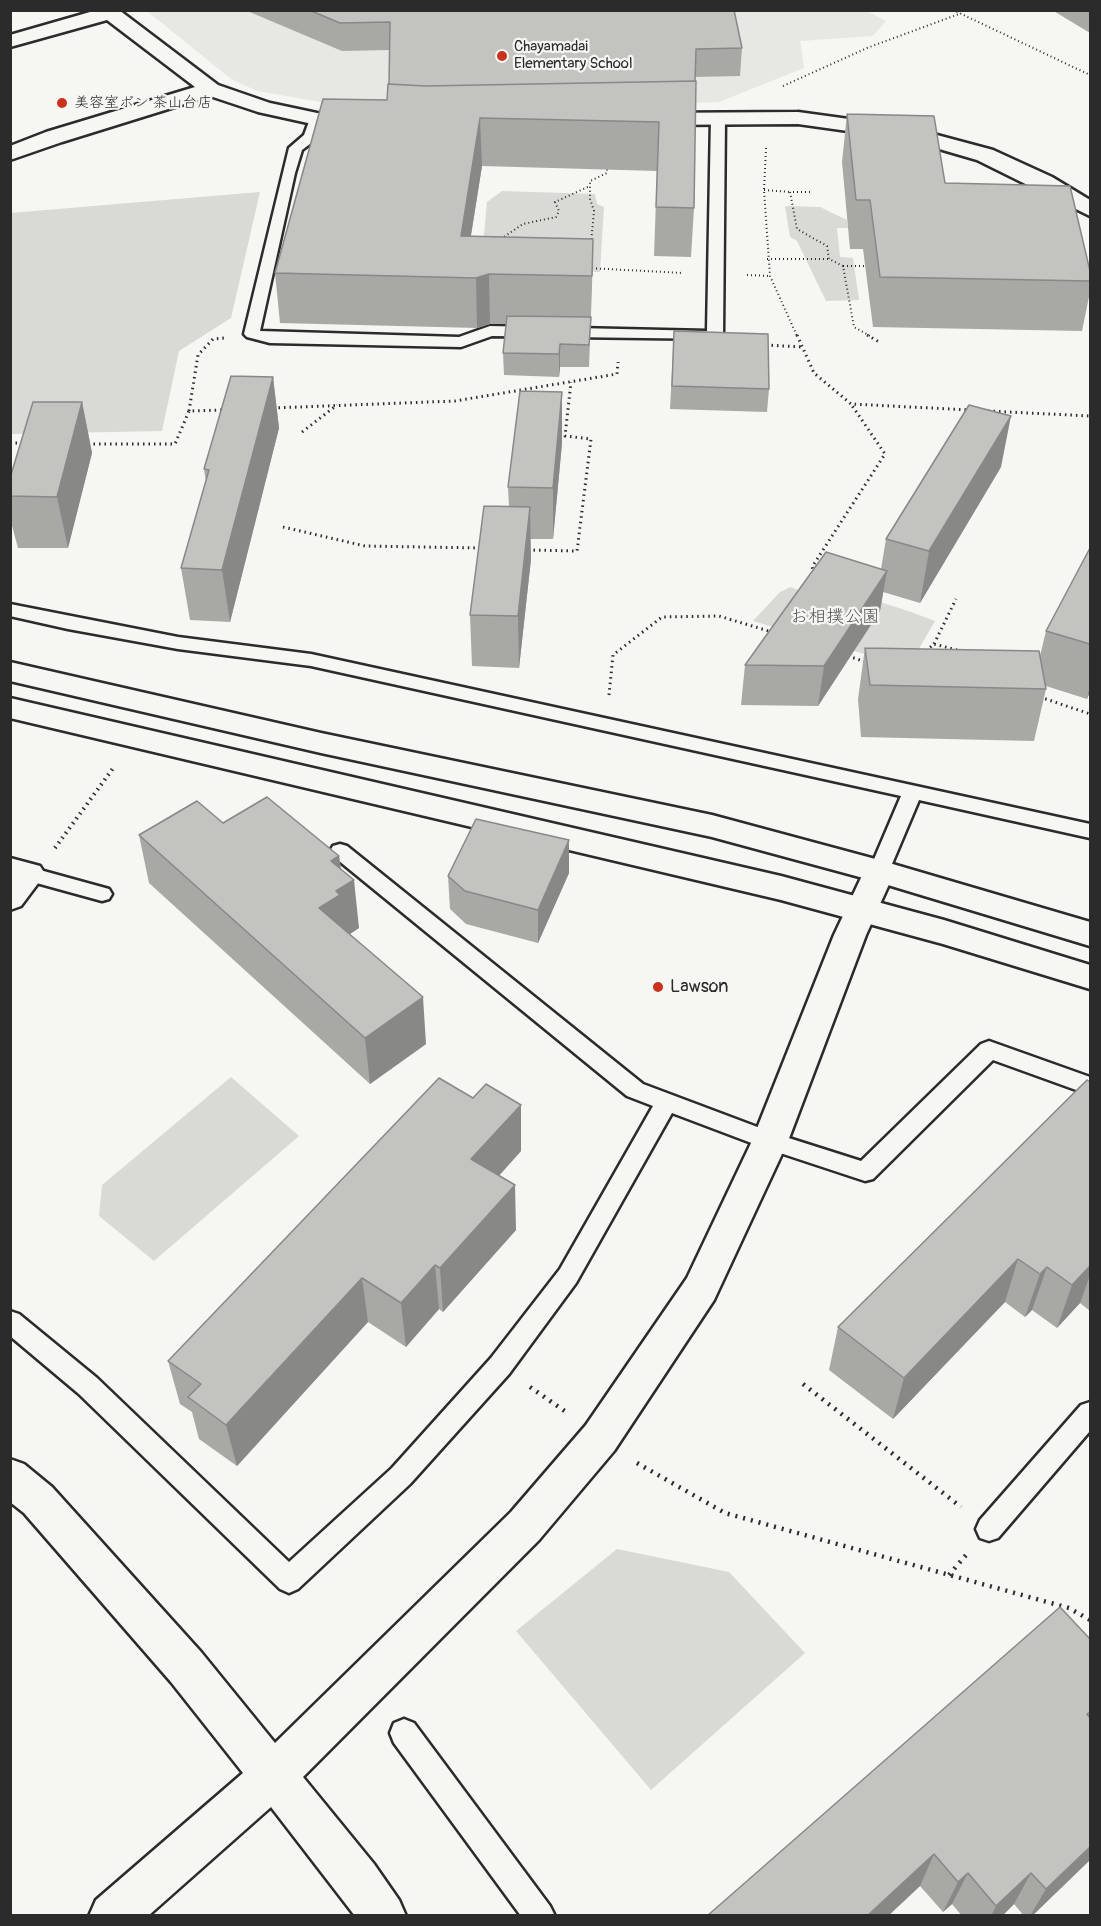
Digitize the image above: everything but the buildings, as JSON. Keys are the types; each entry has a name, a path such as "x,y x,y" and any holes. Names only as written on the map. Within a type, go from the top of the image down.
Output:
{"street":[{"path":"10,41 108,12 211,89 265,108 317,119 385,124"},
{"path":"10,154 211,89"},
{"path":"610,120 798,118 907,134 985,155 1044,182 1090,209"},
{"path":"10,671 321,742 712,826 879,871 1090,934"},
{"path":"10,708 465,812 862,910 1090,977"},
{"path":"112,1916 273,1776 525,1526 600,1438 701,1289 770,1141 849,935 879,871"},
{"path":"10,1477 38,1500 186,1667 358,1880 383,1916"}],"lane":[{"path":"317,119 310,137 296,148 288,173 252,333 270,338 461,342 490,331 716,336 718,118"},
{"path":"10,610 178,643 311,660 912,793 1066,823 1090,831"},
{"path":"879,871 912,793"},
{"path":"340,850 634,1090 770,1141 865,1172 989,1050 1090,1086"},
{"path":"17,880 102,894"},
{"path":"10,1321 88,1386 289,1580 401,1476 500,1366 568,1276 667,1102"},
{"path":"989,1529 1090,1413"},
{"path":"404,1733 540,1916"}],"path":[{"path":"953,10 1090,75"},
{"path":"780,87 867,48 959,14"},
{"path":"591,249 594,211 590,181 607,173 610,120"},
{"path":"766,139 764,190 767,259 770,276 814,373 851,404 885,454 812,567 814,578"},
{"path":"498,241 523,224 533,224 556,217 559,211 555,202 590,186"},
{"path":"764,190 810,192"},
{"path":"790,192 797,229 827,246 829,259"},
{"path":"590,258 590,268"},
{"path":"767,259 829,259 843,266 868,266"},
{"path":"843,266 854,327 881,343"},
{"path":"580,267 770,276"},
{"path":"81,444 175,444 189,411 198,355 213,339 252,333"},
{"path":"269,408 455,401 617,374 619,334"},
{"path":"716,336 731,344 802,347"},
{"path":"518,549 577,551 591,439 565,436 571,382"},
{"path":"851,404 976,410"},
{"path":"302,432 338,405"},
{"path":"189,411 234,409"},
{"path":"988,411 1090,416"},
{"path":"10,443 34,443"},
{"path":"283,526 365,546 482,548"},
{"path":"922,655 934,644 956,599"},
{"path":"606,726 613,655 662,616 719,616 774,633"},
{"path":"934,644 966,652"},
{"path":"842,654 876,665"},
{"path":"1030,694 1090,714"},
{"path":"17,880 48,858 119,759"},
{"path":"500,1366 576,1420"},
{"path":"803,1384 989,1529 949,1575"},
{"path":"631,1460 725,1513 1069,1608 1090,1620"}],"shaded area":[{"name":"Chayamadai Elementary School","path":"865,10 886,21 873,36 800,41 804,68 719,102 413,113 360,109 257,91 231,79 147,11"}],"green space":[{"path":"502,191 595,194 597,204 604,207 600,272 481,267 487,202"},
{"path":"260,192 231,318 179,351 162,431 11,434 10,213"},
{"path":"785,206 820,207 847,220 848,228 837,228 840,257 853,258 859,300 826,301 797,241 790,237"},
{"name":"お相撲公園","path":"818,582 935,621 917,652 871,656 753,621 780,592 790,587 806,593"},
{"path":"231,1077 299,1136 154,1261 99,1216 102,1185"},
{"path":"617,1549 729,1572 805,1653 651,1790 516,1631"}],"place":[{"name":"Chayamadai Elementary School","path":"502,56"},
{"name":"美容室ボン 茶山台店","path":"62,103"},
{"name":"Lawson","path":"658,987"}]}
